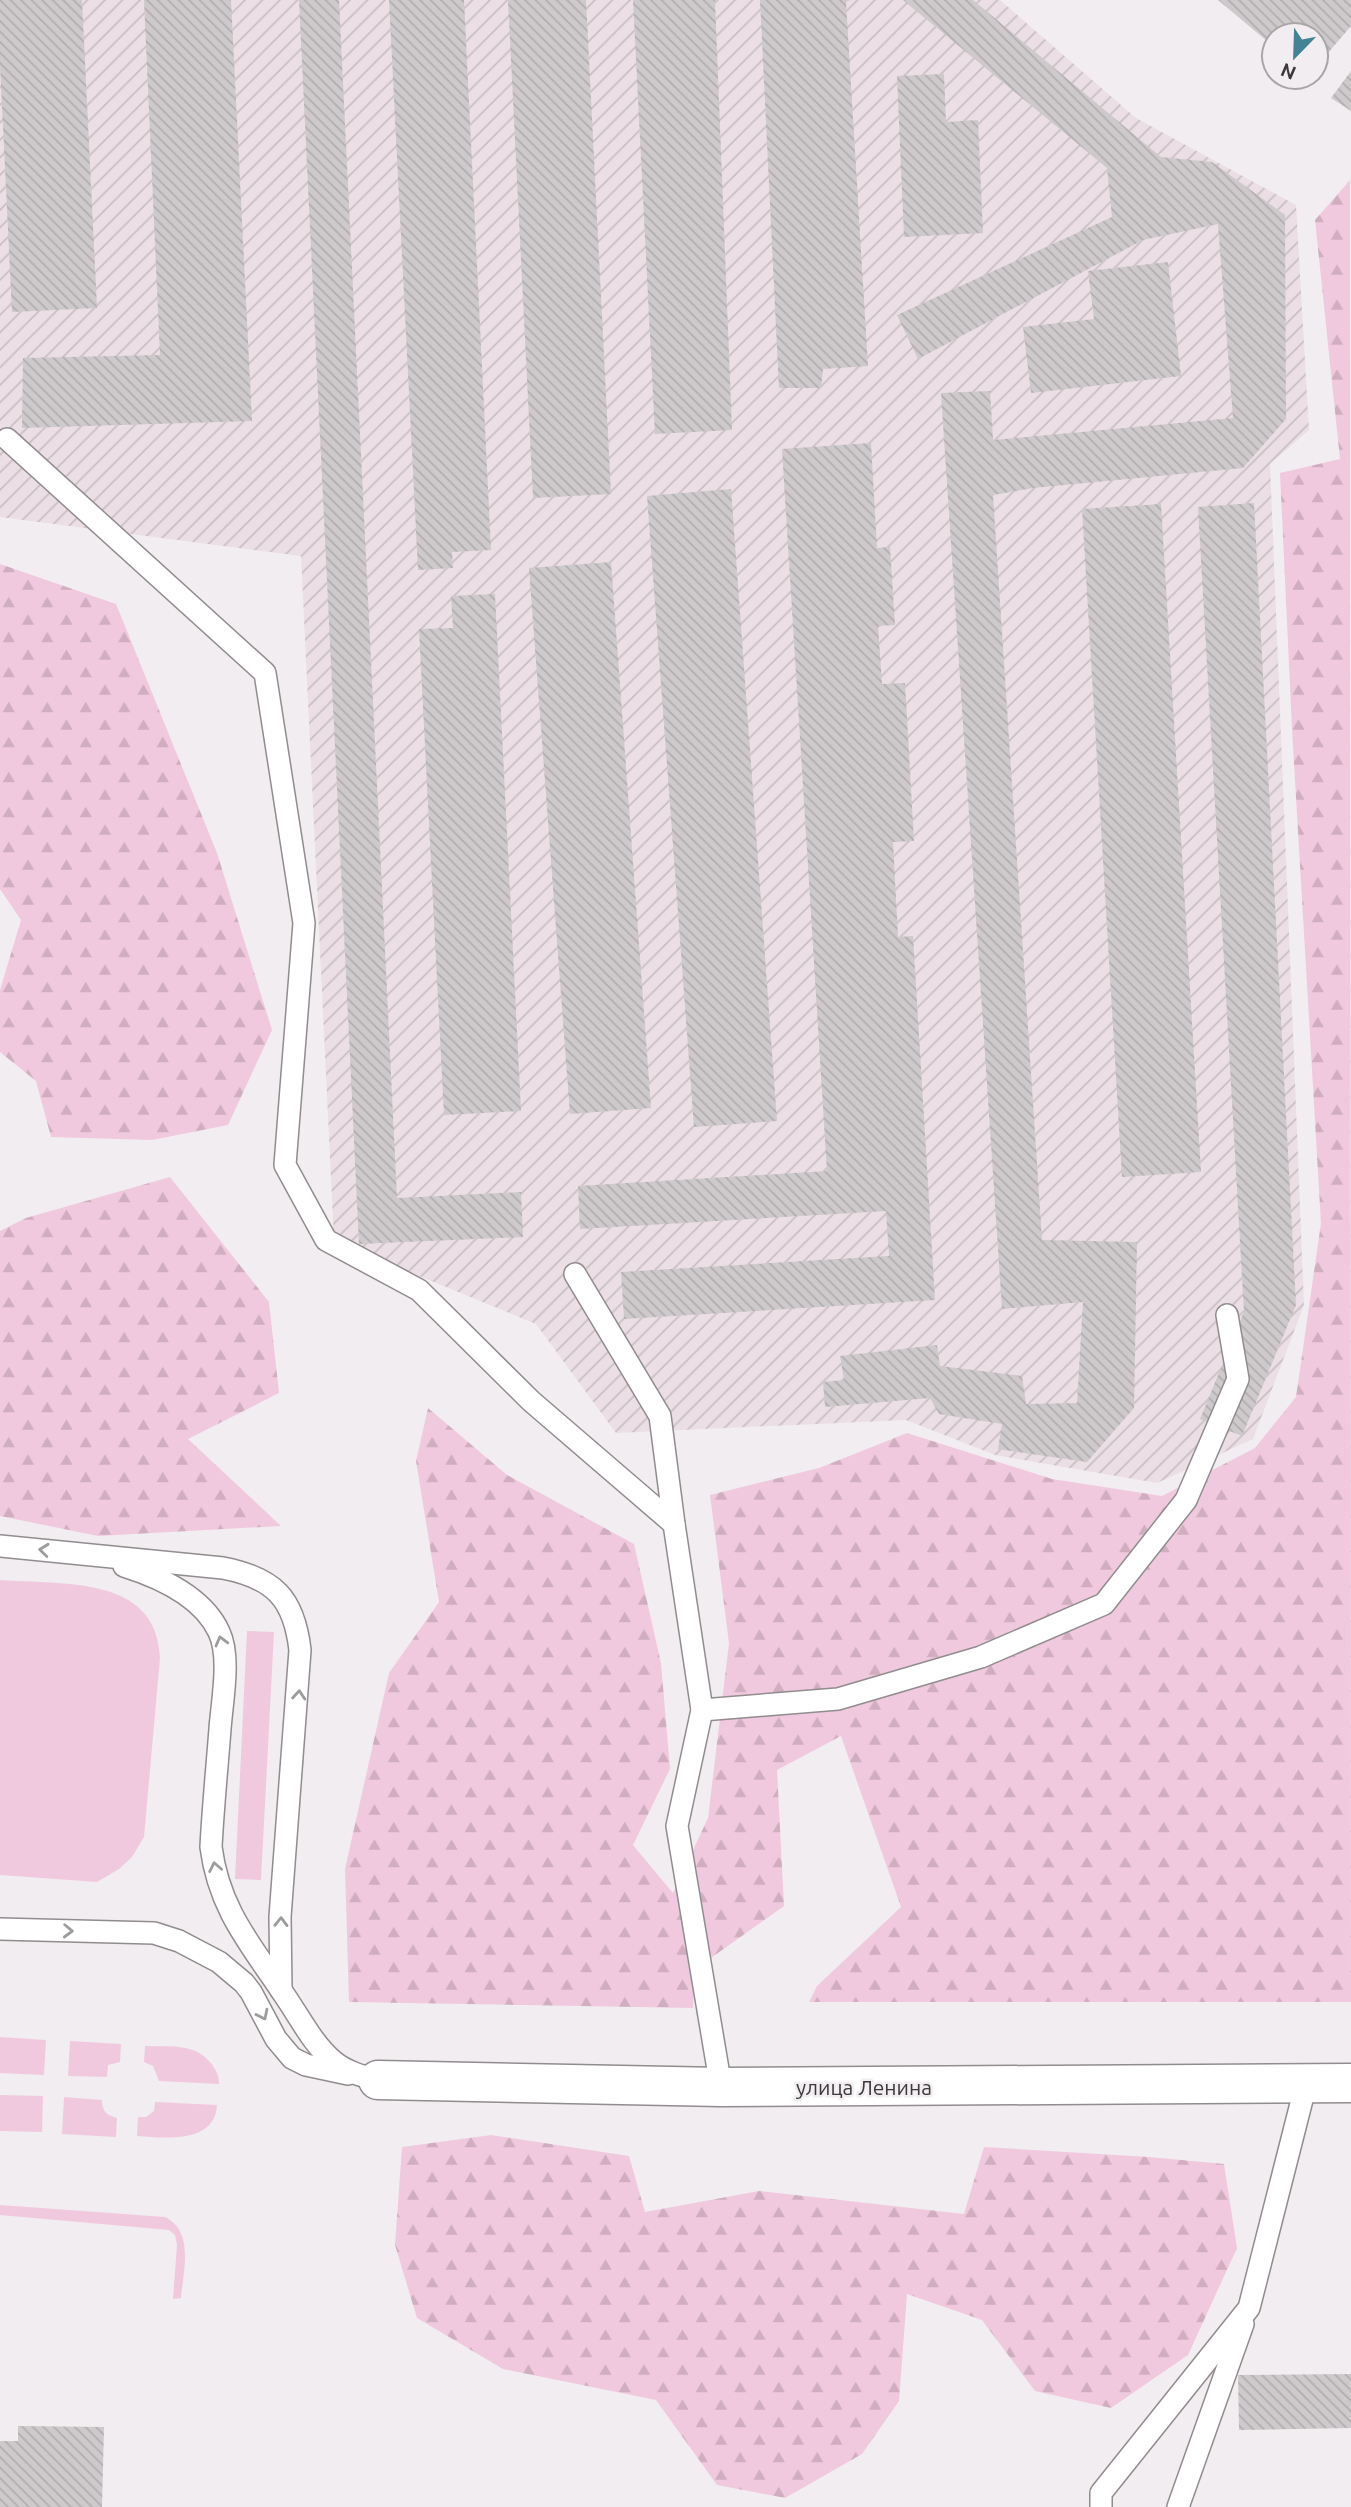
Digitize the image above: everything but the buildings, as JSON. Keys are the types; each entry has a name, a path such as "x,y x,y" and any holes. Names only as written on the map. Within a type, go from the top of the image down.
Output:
{"street":[{"name":"улица Ленина","path":"378,2080 721,2087 1351,2083"}],"lane":[{"path":"7,439 265,673 304,923 285,1165 326,1240 419,1290 531,1401 674,1524"},
{"path":"575,1274 660,1416 702,1710 677,1826 721,2087"},
{"path":"702,1710 838,1699 981,1657 1104,1604 1186,1500 1238,1379 1227,1315"},
{"path":"0,1546 223,1568 246,1573 279,1592 293,1613 300,1650 300,1672 281,1917 281,1990"},
{"path":"85,1554 147,1574 165,1583 204,1610 218,1630 223,1643 224,1675 212,1836 214,1871 224,1900 236,1925 314,2039 335,2063 354,2073 378,2080"},
{"path":"0,1929 154,1933 179,1941 219,1962 244,1983 276,2039 292,2058 311,2067 378,2080"},
{"path":"1178,2507 1249,2308 1306,2084"},
{"path":"1099,2502 1249,2308"}],"shaded area":[{"path":"0,0 1000,0 1136,118 1296,205 1309,430 1270,464 1304,1305 1253,1439 1157,1483 995,1455 906,1420 616,1433 536,1324 334,1241 301,556 0,517"}],"green space":[{"path":"1350,180 1351,2002 809,2002 817,1986 901,1907 841,1736 777,1770 784,1906 694,1970 693,2008 349,2002 345,1869 389,1673 439,1602 416,1461 428,1408 507,1475 634,1544 661,1663 670,1769 633,1845 673,1893 708,1818 729,1643 710,1495 819,1468 907,1433 1052,1479 1162,1496 1255,1448 1296,1397 1321,1223 1280,473 1340,459 1315,220"},
{"path":"0,564 116,604 217,853 272,1030 228,1125 152,1140 51,1137 36,1081 0,1052 0,990 21,920 0,889"},
{"path":"170,1177 269,1302 279,1393 188,1439 281,1526 98,1536 0,1516 0,1231 26,1218"},
{"path":"0,1580 50,1582 102,1589 124,1598 142,1611 155,1631 160,1658 144,1837 132,1857 119,1869 97,1882 0,1875"},
{"path":"247,1631 274,1632 261,1880 235,1879"},
{"path":"0,2037 46,2040 44,2075 0,2073"},
{"path":"70,2041 121,2044 120,2062 108,2065 107,2077 68,2076"},
{"path":"145,2046 179,2047 195,2051 214,2067 219,2084 159,2081 153,2066 144,2062"},
{"path":"0,2095 43,2096 42,2132 0,2131"},
{"path":"64,2097 102,2100 105,2112 117,2118 116,2137 62,2134"},
{"path":"155,2102 217,2105 214,2118 208,2127 198,2132 174,2137 137,2136 138,2117 146,2117 154,2111"},
{"path":"491,2135 629,2156 645,2212 759,2191 964,2214 984,2147 1224,2164 1237,2248 1188,2355 1111,2408 1035,2391 982,2320 907,2294 899,2401 862,2454 785,2498 717,2485 656,2400 503,2369 417,2318 395,2245 402,2147"},
{"path":"0,2205 165,2217 174,2224 184,2242 185,2264 181,2298 173,2299 177,2245 175,2235 169,2230 0,2215"}]}
